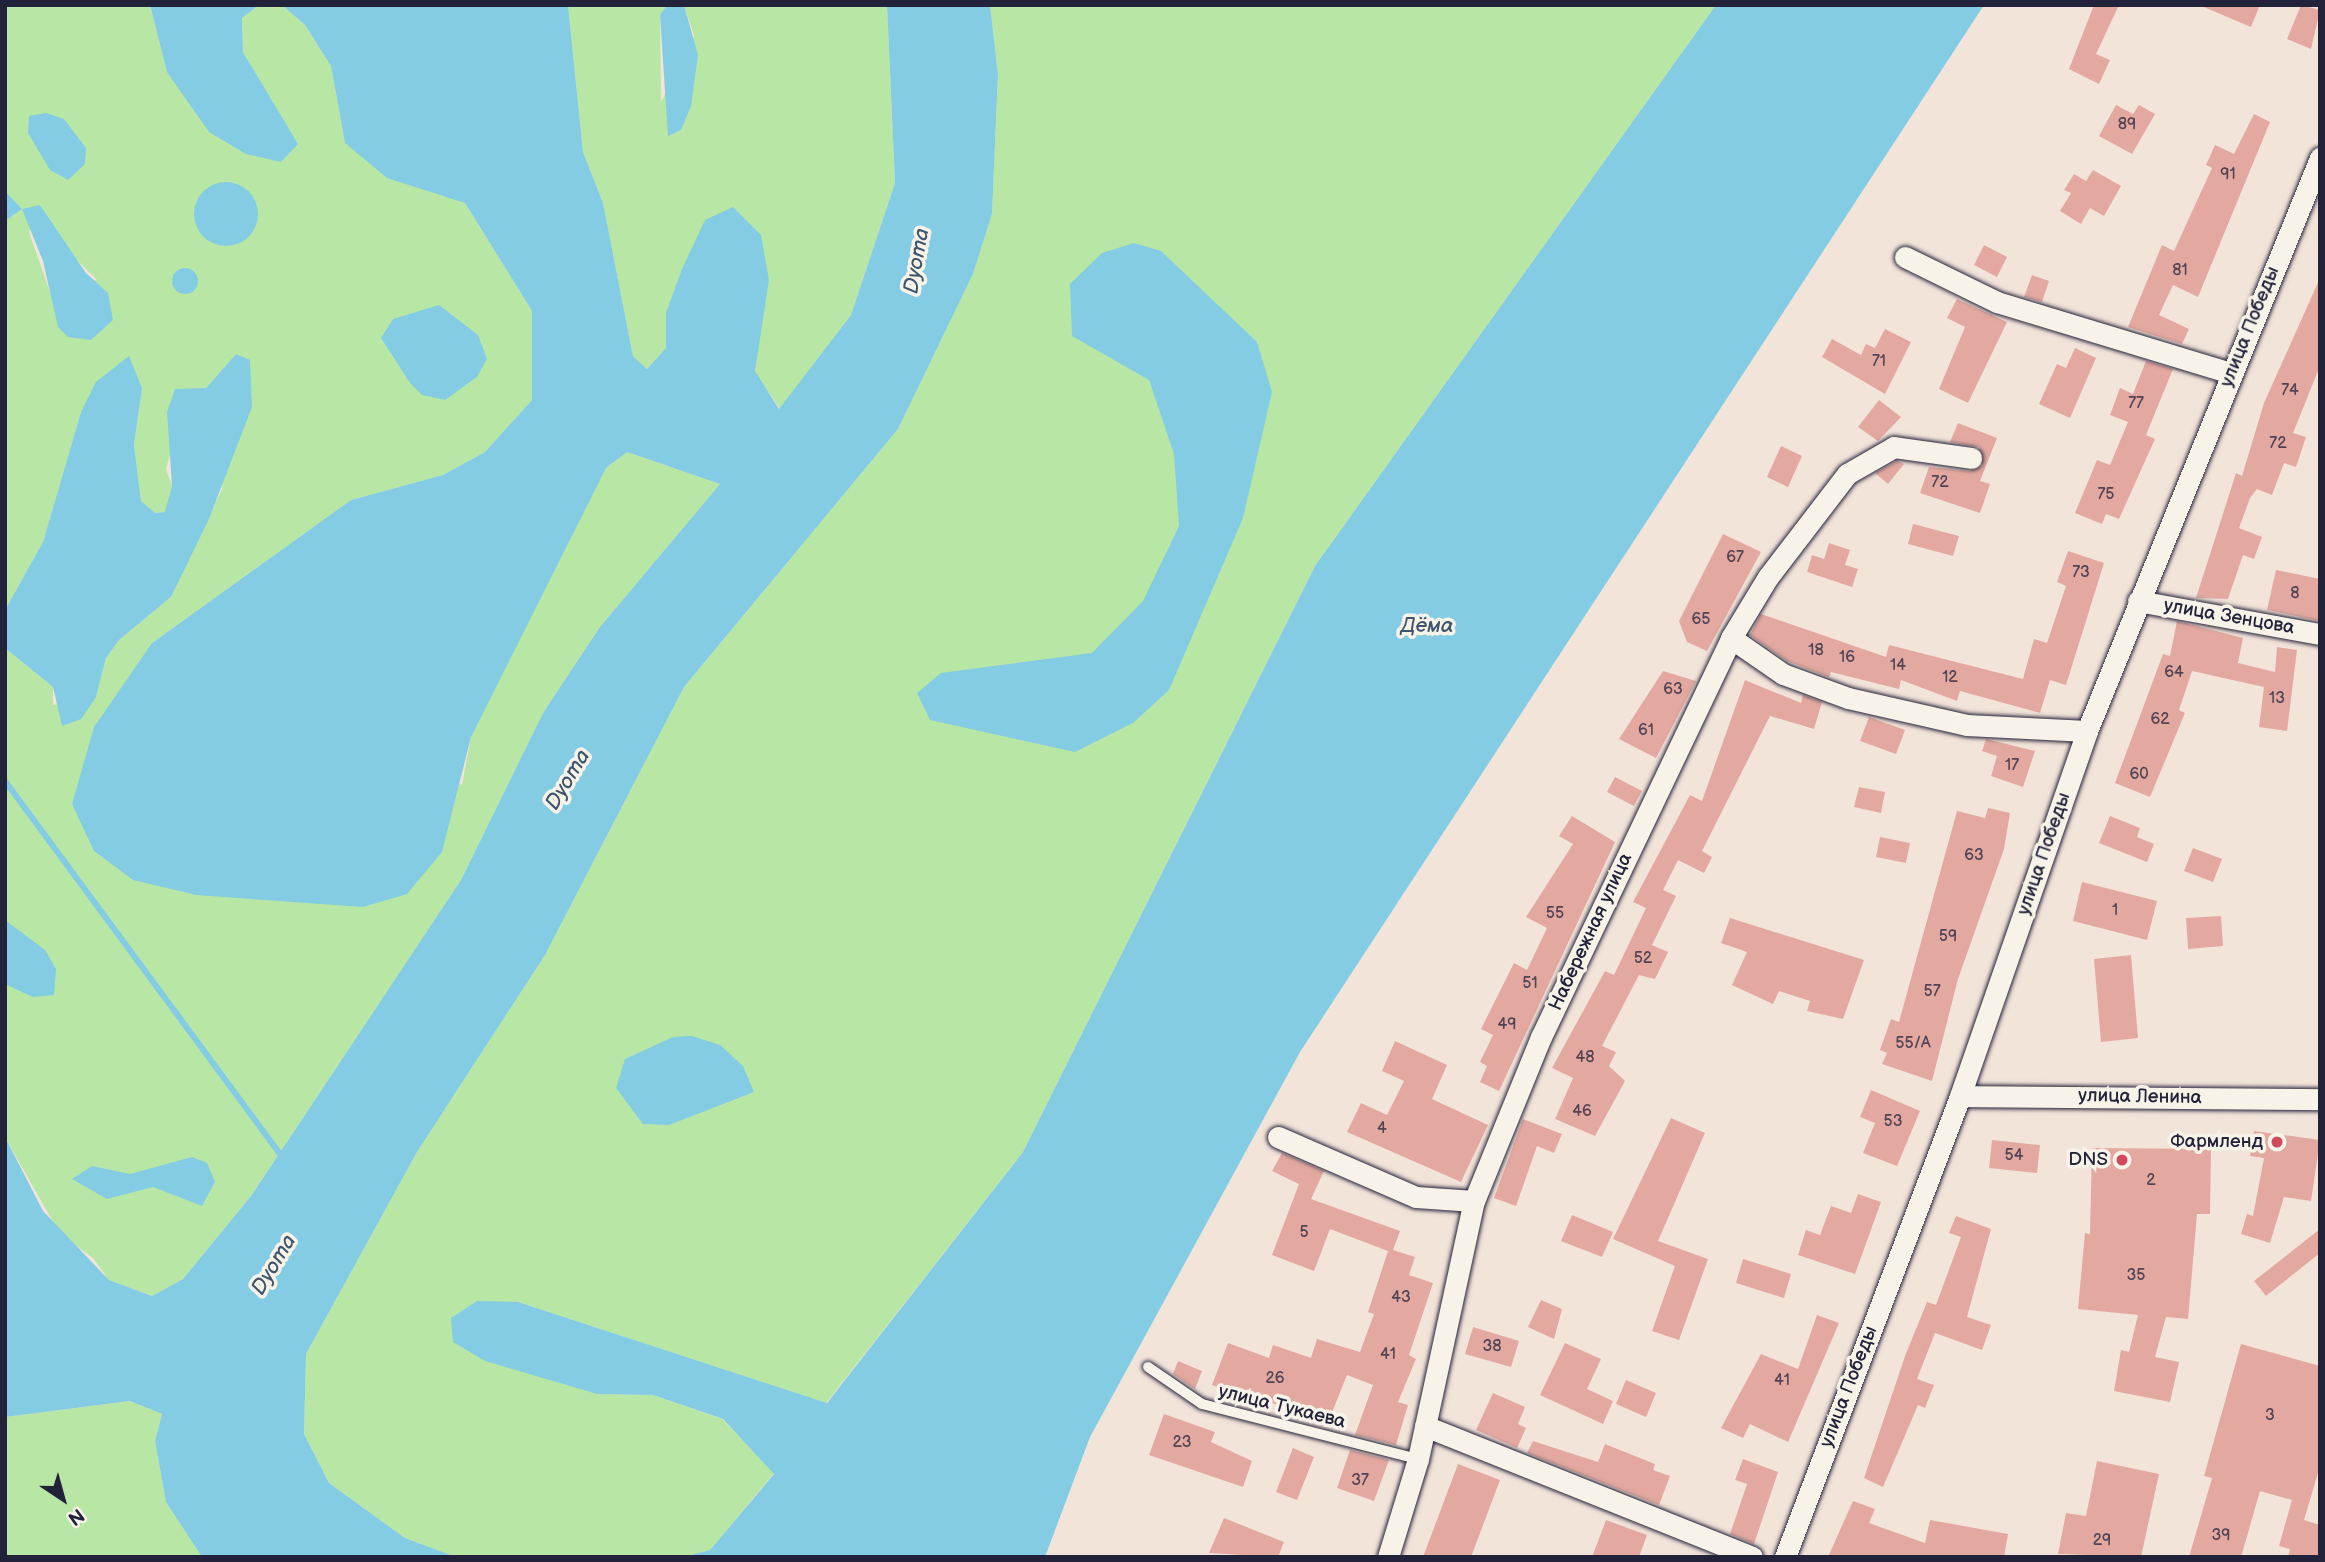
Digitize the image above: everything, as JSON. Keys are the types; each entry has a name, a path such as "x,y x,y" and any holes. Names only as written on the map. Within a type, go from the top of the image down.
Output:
{"street":[{"name":"улица Победы","path":"1785,1557 1960,1096 2087,731 2320,159"},
{"path":"1905,257 1997,302 2231,373"},
{"name":"Набережная улица","path":"1388,1557 1418,1459 1474,1201 1541,1037 1731,638 1768,577 1847,474 1894,447 1970,458"},
{"name":"улица Зенцова","path":"2138,601 2320,634"},
{"path":"1731,638 1783,674 1848,698 1967,725 2087,731"},
{"name":"улица Ленина","path":"1960,1096 2320,1099"},
{"path":"1278,1137 1416,1198 1474,1201"},
{"path":"1425,1426 1752,1557"}],"lane":[{"name":"улица Тукаева","path":"1148,1367 1202,1404 1418,1459"}],"green space":[{"path":"5,5 150,5 167,72 297,144 243,52 242,18 259,5 282,5 305,25 331,66 345,143 465,203 532,311 532,400 485,452 443,475 351,500 152,643 462,785 471,737 500,673 606,468 627,452 720,484 600,627 543,713 461,880 251,1196 183,1279 152,1296 109,1280 93,1258 60,1234 5,1137 5,648 53,687 53,705 96,697 106,658 119,640 171,597 222,489 236,354 206,388 188,389 166,469 172,486 166,512 155,513 141,501 134,445 142,388 81,412 43,542 5,610 5,221 22,209 5,191","holes":["40,205 73,256 97,280 50,292 29,232"]},
{"path":"568,5 667,5 660,15 661,102 694,36 684,5 887,5 895,183 851,315 780,409 755,372 759,337 705,220 667,313 666,348 647,369 633,356 603,203 583,152"},
{"path":"990,5 1716,5 1315,566 1023,1152 826,1403 518,1302 597,1394 653,1395 722,1419 774,1473 710,1550 683,1557 456,1557 405,1538 329,1483 304,1434 306,1354 417,1152 545,955 684,687 898,429 973,274 992,214 998,74"},
{"path":"130,1401 162,1414 155,1441 166,1502 202,1557 5,1557 5,1417"}],"water":[{"path":"150,5 259,5 242,18 243,52 298,144 281,162 246,154 209,132 167,72"},
{"name":"Dyoma","path":"282,5 568,5 583,152 603,203 633,356 647,369 666,348 666,313 682,269 705,220 733,207 761,235 769,280 755,371 779,409 851,315 895,183 887,5 990,5 998,74 992,214 973,274 898,429 684,687 545,955 417,1152 306,1354 304,1434 329,1483 405,1538 456,1557 202,1557 166,1502 155,1441 162,1414 130,1401 5,1417 5,1137 43,1211 109,1280 152,1296 183,1279 251,1196 461,880 543,713 600,627 720,484 627,452 606,468 471,737 442,852 407,894 363,907 196,895 133,880 94,851 72,804 94,727 152,643 351,500 443,475 485,452 532,400 532,311 465,203 387,178 345,143 331,66 305,25"},
{"path":"667,5 684,5 698,55 691,106 681,130 668,136 660,15"},
{"name":"Дёма","path":"1716,5 1984,5 1300,1052 1090,1437 1045,1557 683,1557 710,1550 774,1474 723,1419 653,1395 597,1394 485,1361 453,1342 451,1318 477,1301 518,1302 827,1403 1023,1152 1315,566"},
{"path":"46,113 64,119 86,148 85,164 68,180 50,170 28,133 29,116"},
{"path":"220,182 232,182 249,191 256,202 256,226 249,237 232,246 220,246 208,241 199,232 194,220 194,208 199,196 208,187"},
{"path":"5,191 22,209 5,221"},
{"path":"40,205 86,273 108,293 113,320 91,340 68,337 58,327 43,261 22,209"},
{"path":"1134,243 1161,251 1257,342 1272,392 1243,518 1169,690 1133,723 1075,752 930,720 917,693 941,673 1092,653 1143,601 1179,526 1174,454 1149,380 1072,336 1070,284 1102,253"},
{"path":"185,268 194,272 198,281 194,290 185,294 176,290 172,281 176,272"},
{"path":"439,305 478,335 487,359 477,377 445,400 422,395 410,383 381,338 393,319"},
{"path":"236,354 250,360 252,407 209,519 171,597 119,640 106,658 96,697 81,719 62,726 53,687 5,648 5,610 43,542 81,412 96,382 129,356 142,388 134,445 141,501 155,513 165,512 172,486 167,412 175,389 206,388"},
{"path":"5,920 45,950 56,969 54,995 33,997 5,984"},
{"path":"692,1036 720,1045 743,1066 754,1092 669,1125 643,1124 616,1088 625,1059 673,1037"},
{"path":"192,1157 207,1163 215,1182 202,1206 153,1187 107,1199 72,1179 92,1166 130,1174"}],"building":[{"path":"2094,5 2119,5 2096,54 2110,60 2099,84 2069,69"},
{"path":"2199,5 2260,5 2251,27"},
{"path":"2301,5 2320,10 2311,49 2287,39"},
{"path":"2116,105 2133,114 2139,105 2155,114 2132,154 2099,136"},
{"path":"2254,114 2270,122 2198,297 2173,285 2159,315 2189,329 2182,344 2128,327 2162,245 2174,251 2212,168 2206,165 2215,145 2234,154"},
{"path":"2093,170 2121,186 2104,216 2090,208 2081,224 2060,211 2071,193 2064,190 2074,174 2086,181"},
{"path":"1984,245 2007,257 1997,277 1974,265"},
{"path":"2032,275 2049,281 2042,302 2024,297"},
{"path":"2320,278 2320,366 2293,433 2306,437 2296,467 2284,463 2272,495 2257,489 2250,498 2239,528 2262,537 2254,559 2243,555 2228,599 2196,598 2236,473 2242,476 2264,403"},
{"path":"1957,299 2007,322 1968,403 1939,389 1965,327 1947,318"},
{"path":"1885,329 1911,342 1885,394 1822,357 1832,339 1861,355 1866,344 1875,348"},
{"path":"2075,348 2096,358 2070,418 2039,404 2057,364 2066,368"},
{"path":"2146,361 2173,369 2146,435 2155,439 2119,519 2106,514 2102,524 2075,513 2097,460 2110,465 2128,422 2110,415 2120,388 2133,394"},
{"path":"1879,400 1901,417 1878,441 1858,427"},
{"path":"1958,423 1997,438 1980,481 1990,484 1980,513 1920,493 1929,467 1970,471 1982,466 1979,447 1950,442"},
{"path":"1781,446 1802,456 1788,487 1767,477"},
{"path":"1897,461 1904,464 1888,484 1875,473"},
{"path":"1913,524 1959,536 1953,556 1908,544"},
{"path":"1723,534 1761,552 1707,651 1687,642 1679,621"},
{"path":"1829,543 1850,550 1845,565 1858,569 1852,587 1807,572 1812,555 1824,559"},
{"path":"2068,551 2104,563 2066,685 2050,680 2040,713 1960,691 1957,701 1901,680 1899,689 1831,672 1829,677 1787,661 1750,635 1761,614 1886,657 1889,645 2023,679 2034,639 2047,643 2066,586 2057,582"},
{"path":"2276,570 2320,579 2320,621 2267,610"},
{"path":"2177,621 2243,638 2238,663 2275,672 2277,647 2297,650 2287,731 2259,727 2264,687 2192,671 2179,710 2185,713 2150,797 2115,783 2163,654 2170,656"},
{"path":"1663,671 1696,681 1656,758 1619,739"},
{"path":"1745,680 1801,703 1803,695 1822,702 1814,729 1770,716 1702,851 1712,857 1704,873 1678,860 1663,890 1676,896 1652,945 1668,952 1655,979 1639,975 1602,1046 1616,1052 1609,1066 1625,1081 1595,1136 1555,1119 1573,1078 1552,1068 1605,971 1614,975 1646,908 1633,902 1690,795 1702,801"},
{"path":"1869,717 1905,730 1896,754 1860,741"},
{"path":"1986,739 2035,751 2023,787 1991,776 1997,756 1982,751"},
{"path":"1615,777 1642,791 1634,806 1607,792"},
{"path":"1859,787 1885,792 1881,813 1854,807"},
{"path":"1988,808 2010,813 2004,849 1958,979 1932,1081 1882,1064 1887,1053 1880,1050 1891,1019 1899,1022 1957,811 1985,818"},
{"path":"1572,816 1615,842 1499,1091 1480,1082 1487,1066 1480,1062 1493,1035 1481,1029 1514,963 1527,970 1547,928 1526,917 1573,844 1559,836"},
{"path":"2110,816 2140,828 2137,837 2154,844 2147,862 2099,843"},
{"path":"1880,837 1910,843 1906,863 1876,857"},
{"path":"2193,848 2222,859 2213,882 2184,871"},
{"path":"2082,882 2157,901 2147,940 2073,921"},
{"path":"2221,916 2223,946 2188,949 2186,918"},
{"path":"1730,918 1864,960 1843,1019 1807,1011 1810,1001 1779,991 1773,1004 1732,985 1747,952 1721,943"},
{"path":"2131,955 2138,1038 2101,1042 2094,959"},
{"path":"1395,1041 1447,1065 1432,1099 1488,1125 1461,1182 1347,1132 1361,1103 1387,1115 1404,1081 1382,1071"},
{"path":"1871,1090 1920,1111 1897,1166 1863,1153 1875,1123 1860,1117"},
{"path":"1671,1118 1705,1133 1658,1241 1708,1259 1679,1340 1652,1331 1675,1266 1613,1239"},
{"path":"1523,1119 1562,1134 1554,1153 1537,1146 1516,1206 1494,1198"},
{"path":"2254,1131 2320,1140 2311,1201 2284,1197 2270,1243 2241,1234 2247,1214 2253,1216 2264,1158 2250,1156"},
{"path":"1992,1140 2040,1145 2037,1173 1989,1168"},
{"path":"2092,1148 2211,1149 2210,1214 2197,1214 2188,1319 2166,1317 2155,1357 2179,1362 2170,1402 2114,1391 2121,1350 2129,1352 2138,1315 2078,1309 2085,1233 2090,1234"},
{"path":"1282,1153 1324,1171 1311,1199 1400,1231 1393,1250 1415,1257 1409,1275 1433,1283 1409,1355 1416,1359 1398,1402 1408,1405 1396,1445 1355,1435 1373,1385 1347,1375 1327,1425 1238,1389 1236,1394 1212,1385 1228,1343 1269,1358 1273,1345 1311,1358 1317,1339 1360,1352 1374,1314 1368,1312 1388,1251 1330,1229 1314,1271 1272,1255 1299,1184 1272,1171"},
{"path":"1858,1194 1881,1202 1855,1274 1798,1255 1806,1230 1820,1235 1831,1206 1851,1213"},
{"path":"1572,1215 1613,1232 1602,1257 1561,1241"},
{"path":"1956,1216 1991,1229 1967,1317 1991,1325 1982,1350 1935,1333 1917,1379 1934,1385 1925,1408 1918,1405 1883,1487 1864,1478 1905,1356 1927,1302 1936,1305 1961,1237 1949,1233"},
{"path":"2320,1229 2320,1253 2266,1296 2254,1281"},
{"path":"1743,1259 1791,1274 1784,1298 1736,1283"},
{"path":"1541,1300 1562,1309 1554,1339 1528,1327"},
{"path":"1817,1315 1839,1323 1788,1442 1750,1424 1743,1438 1721,1428 1761,1354 1798,1369"},
{"path":"1473,1327 1519,1341 1511,1367 1465,1354"},
{"path":"1565,1343 1601,1359 1587,1389 1613,1401 1603,1424 1540,1395"},
{"path":"2241,1344 2320,1366 2320,1466 2304,1520 2320,1525 2320,1557 2288,1557 2290,1549 2279,1546 2292,1500 2260,1491 2241,1557 2189,1557 2212,1478 2204,1476"},
{"path":"1178,1361 1202,1371 1195,1389 1173,1374"},
{"path":"1626,1380 1656,1393 1646,1417 1616,1404"},
{"path":"1493,1393 1525,1407 1518,1424 1526,1428 1517,1448 1476,1430"},
{"path":"1164,1414 1215,1432 1211,1442 1252,1461 1243,1487 1149,1455"},
{"path":"1533,1441 1598,1462 1605,1444 1655,1464 1653,1470 1670,1476 1659,1505 1527,1453"},
{"path":"1293,1448 1314,1457 1297,1500 1276,1492"},
{"path":"1350,1450 1389,1460 1374,1501 1337,1488"},
{"path":"1743,1459 1778,1472 1754,1544 1730,1534 1747,1484 1735,1480"},
{"path":"2097,1461 2159,1474 2141,1557 2058,1554 2066,1513 2086,1516"},
{"path":"1458,1464 1500,1480 1471,1557 1423,1557"},
{"path":"1853,1501 1875,1509 1869,1523 1925,1543 1930,1520 2008,1534 2004,1557 1828,1557"},
{"path":"1224,1518 1284,1542 1278,1557 1209,1553"},
{"path":"1606,1520 1647,1535 1639,1557 1592,1557"}],"waterway":[{"path":"5,781 282,1157"}],"place":[{"name":"Фармленд","path":"2277,1142"},
{"name":"DNS","path":"2122,1160"}]}
